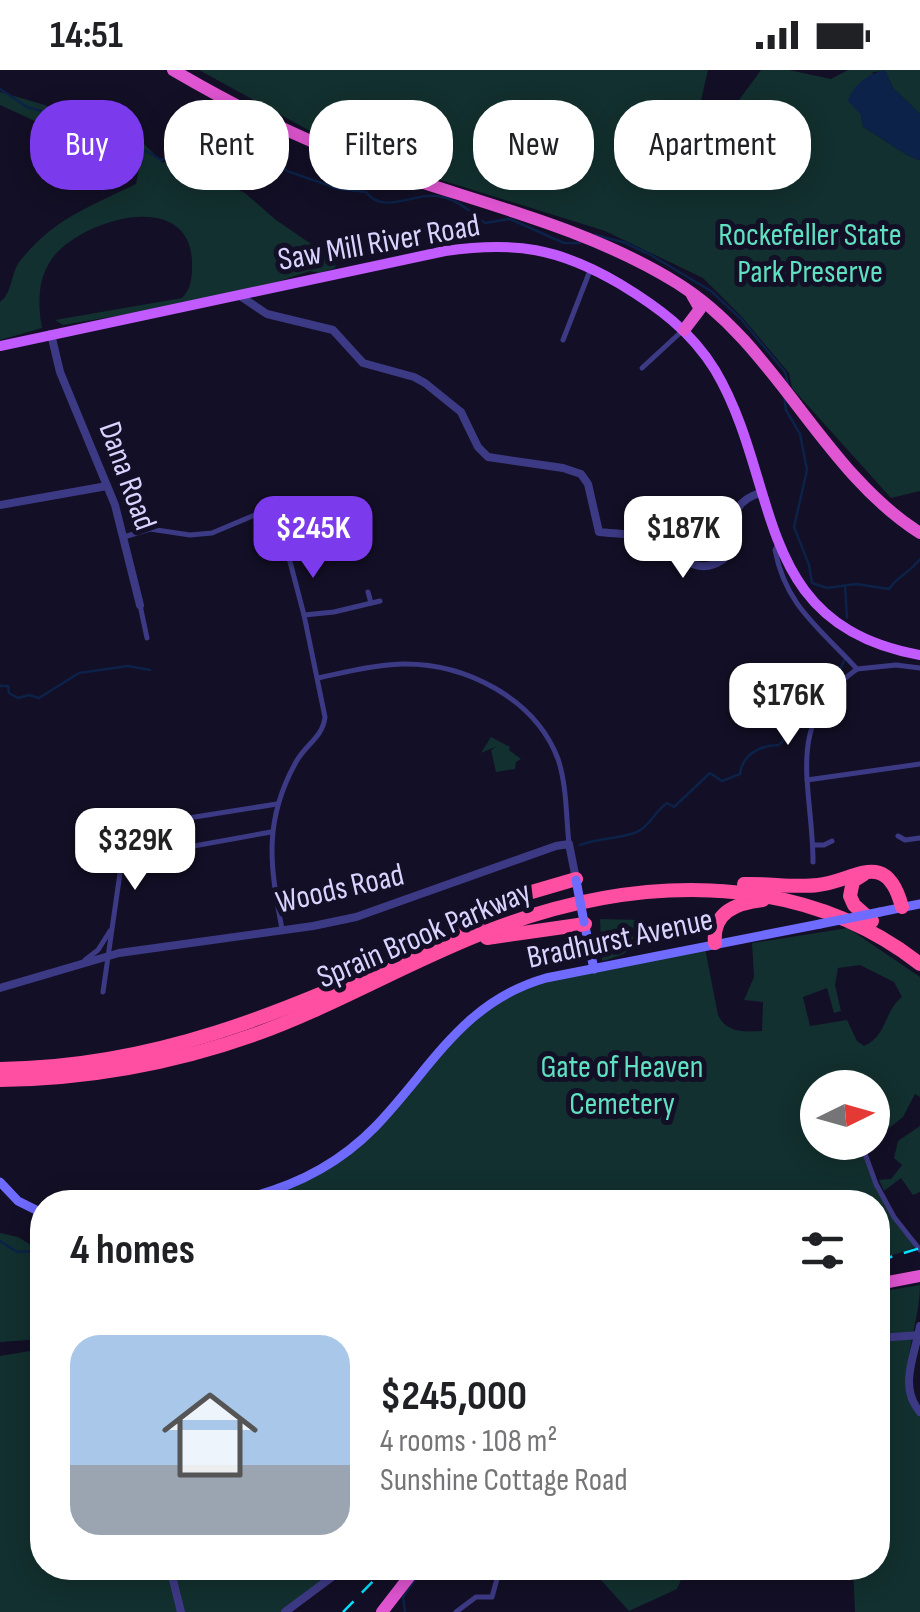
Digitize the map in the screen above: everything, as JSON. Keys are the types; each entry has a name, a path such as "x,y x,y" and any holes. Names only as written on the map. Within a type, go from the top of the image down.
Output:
{"highway":[{"path":"173,70 252,114 327,148 587,238 654,270 683,287 728,324 786,390"},
{"path":"181,70 326,143 587,238 656,266 696,290 730,321 866,489 920,531"},
{"path":"683,287 700,307 684,330"},
{"path":"684,330 706,312 728,324"},
{"path":"744,884 816,886 865,871 885,878 898,900"},
{"path":"898,900 879,915 850,898 853,881 861,875 873,875 884,880 898,900 920,904"},
{"path":"447,944 513,899 576,879"},
{"name":"Sprain Brook Parkway","path":"0,1069 93,1062 193,1042 279,1012 528,908 595,892 662,884 744,884 879,915 920,953"},
{"name":"Sprain Brook Parkway","path":"0,1080 97,1073 208,1050 283,1024 447,944 532,916 620,896 722,892 806,904 866,928 920,964"},
{"path":"715,943 717,922 733,908 764,900 806,904"},
{"path":"447,944 584,923"},
{"path":"890,1284 920,1279"},
{"path":"380,1612 405,1580"}],"main road":[{"name":"Saw Mill River Road","path":"0,346 428,254 479,247 542,250 591,268 649,302 684,330 706,356 726,392 778,546 799,583 835,619 872,640 920,655"},
{"path":"576,879 594,969"},
{"name":"Bradhurst Avenue","path":"270,1190 295,1183 356,1144 458,1030 488,1004 526,984 715,943 879,915"},
{"path":"0,1182 18,1201 30,1207"}],"street":[{"path":"563,340 591,268"},
{"path":"252,292 253,304"},
{"path":"252,292 262,307 274,314"},
{"path":"236,295 260,311 333,330 363,363 425,383 461,412 478,447 488,457 580,474 588,484 598,532 650,538 684,562 712,564 730,551 736,515 744,504 760,495"},
{"path":"642,368 684,330"},
{"name":"Dana Road","path":"50,334 60,372 124,537 148,638"},
{"path":"0,505 107,486"},
{"path":"124,537 150,529 205,534 271,511 279,521 318,678 324,724 304,750 277,804 271,832 271,862 282,930"},
{"path":"778,546 775,550 780,570 796,606 856,669"},
{"path":"368,592 371,603"},
{"path":"304,616 380,600"},
{"path":"318,678 375,666 423,665 463,673 497,689 534,720 552,745 562,777 576,879"},
{"path":"813,862 807,737 828,693 856,669 896,665 920,668"},
{"path":"807,780 920,764"},
{"path":"271,832 122,859 108,856 103,847 105,836 113,830 277,804"},
{"path":"898,836 905,840 920,838"},
{"path":"813,845 824,846 832,841"},
{"name":"Woods Road","path":"0,988 128,951 282,930 376,912 522,856 569,844"},
{"path":"104,992 122,859"},
{"path":"72,966 98,950 113,924"},
{"path":"111,940 116,949 128,951"},
{"path":"867,1160 879,1190"},
{"path":"890,1210 920,1250"},
{"path":"890,1337 920,1333 908,1386 912,1404 920,1412"},
{"path":"173,1580 181,1612"},
{"path":"285,1612 328,1580"},
{"path":"456,1612 476,1597 492,1597 497,1580"}],"green space":[{"name":"Rockefeller State Park Preserve","path":"199,70 708,70 701,100 614,100 614,190 811,190 811,100 739,100 761,70 789,70 831,79 848,70 920,70 920,114 893,88 885,71 873,72 861,115 863,127 920,160 920,491 891,498 792,388 789,373 741,316 703,278 605,231 473,190 594,190 594,100 473,100 473,190 453,184 453,100 309,100 309,130 289,119 289,100 254,100"},
{"path":"0,92 30,101 30,119 0,105"},
{"path":"144,144 164,162 164,190 238,190 336,261 335,268 157,309 63,325 55,320 182,298 191,282 192,262 186,238 173,224 154,217 107,223 65,245 51,260 41,285 42,328 0,340 0,302 20,261 45,234 123,190 144,190"},
{"path":"491,737 510,747 521,759 515,769 496,772 491,750 497,746 481,753"},
{"path":"600,919 641,920 636,944 626,953 602,961"},
{"name":"Gate of Heaven Cemetery","path":"848,928 920,977 920,1097 915,1094 903,1117 890,1127 890,1070 800,1070 800,1160 865,1160 879,1190 267,1190 347,1155 478,1013 534,984 705,948 722,1021 736,1030 762,1031 763,1002 744,1000 754,977 752,943","holes":["860,965 894,982 902,997 882,1030 864,1046 857,1041 847,1020 810,1026 803,997 827,988 834,1013 841,1011 835,985 838,968"]},
{"path":"920,1126 920,1192 913,1195 901,1178 885,1190 879,1180 891,1179 902,1165 894,1158 898,1141"},
{"name":"Gate of Heaven Cemetery","path":"890,1207 915,1247 890,1256"},
{"path":"0,1233 30,1244 30,1340 0,1342"},
{"path":"920,1285 908,1386 920,1416 920,1612 855,1612 854,1580 890,1580 890,1290"},
{"path":"30,1351 30,1580 170,1580 179,1612 0,1612 0,1356"},
{"path":"175,1580 325,1580 283,1612 184,1612"},
{"path":"601,1580 681,1580 677,1589 629,1611"}],"water":[{"path":"885,70 893,88 920,114 920,160 863,127 861,115 848,101 862,81"}],"waterway":[{"path":"0,89 27,107 55,115 90,142 120,140 136,145 138,153 146,151 161,160 180,155 191,164 242,145 287,171 339,189 366,192 381,202 443,197 485,223 510,219 564,243 580,243"},
{"path":"595,235 649,254 711,291 741,319 785,372 788,383"},
{"path":"784,395 786,410 800,434 807,470 794,527 812,583 827,588 856,584 889,589 920,559"},
{"path":"845,585 847,618"},
{"path":"580,845 637,832 667,803 674,807 710,773 722,781 740,774 744,761 753,752 779,745 806,721 818,700 826,670 838,673 845,659"},
{"path":"0,686 8,686 9,693 18,698 39,698 79,673 128,666 150,670"},
{"path":"0,1241 17,1252 30,1251"},
{"path":"405,1612 403,1597 415,1580"}],"railway":[{"path":"890,1257 920,1248"},
{"path":"343,1612 374,1580"}]}
